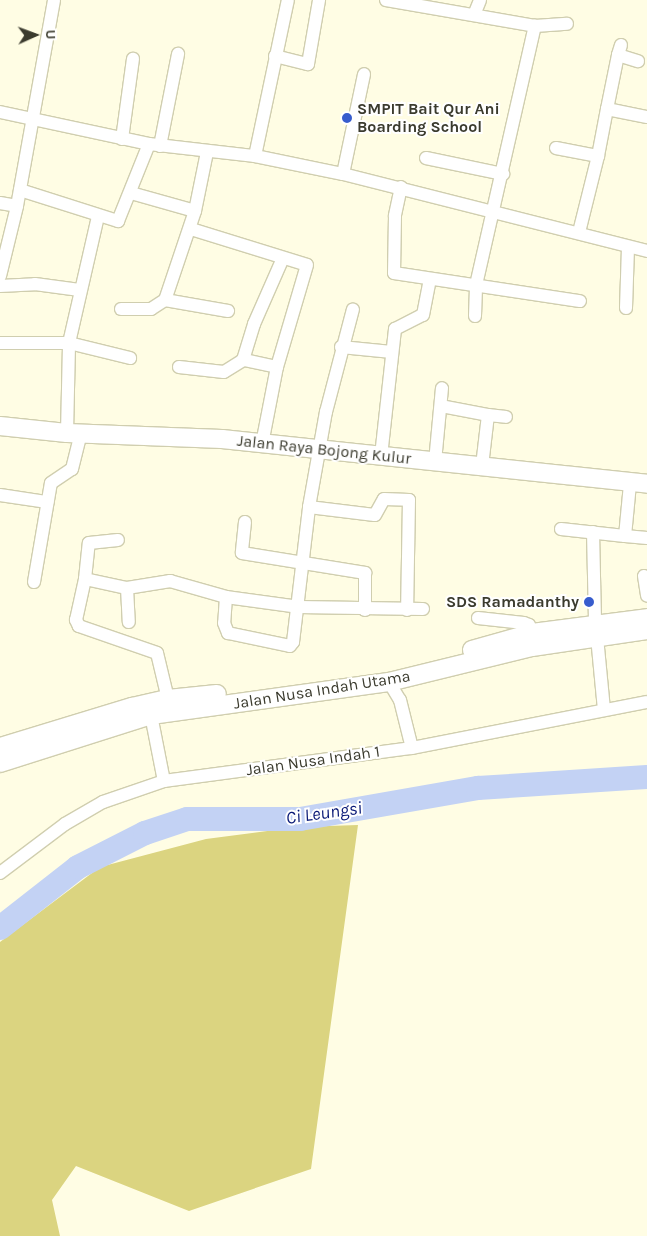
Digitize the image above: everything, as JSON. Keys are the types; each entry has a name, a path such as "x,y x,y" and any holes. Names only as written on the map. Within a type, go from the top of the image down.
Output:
{"street":[{"path":"0,276 6,232 17,206 34,120 54,0"},
{"path":"255,156 288,0"},
{"path":"275,56 308,64 319,0"},
{"path":"386,0 536,26 567,24"},
{"path":"474,15 480,0"},
{"path":"475,316 476,285 536,26"},
{"path":"579,232 598,156 620,50 638,61"},
{"path":"20,190 98,216 120,220 154,145 178,54"},
{"path":"122,139 133,59"},
{"path":"344,174 364,74"},
{"path":"607,108 647,117"},
{"path":"0,112 154,145 255,156 401,186 579,232 628,247 647,250"},
{"path":"556,148 598,156"},
{"path":"121,309 151,309 165,300 191,229 208,152"},
{"path":"426,158 503,174"},
{"path":"401,186 395,216 394,273 430,280 580,301"},
{"path":"132,193 195,211"},
{"path":"0,203 17,206"},
{"path":"34,582 51,483 72,469 76,462 70,343 80,290 98,216"},
{"path":"191,229 283,258 306,263 308,268 277,367 262,444"},
{"path":"626,308 628,247"},
{"path":"179,367 224,372 243,360 254,324 283,258"},
{"path":"380,456 392,352 397,326 423,315 430,280"},
{"path":"0,286 35,284 80,290"},
{"path":"165,300 228,311"},
{"path":"226,597 224,623 228,633 290,646 299,607 301,564 309,507 341,347 353,309"},
{"path":"0,343 70,343 130,358"},
{"path":"341,347 392,352"},
{"path":"243,360 277,367"},
{"path":"435,462 442,388"},
{"path":"441,406 506,417"},
{"path":"482,466 488,415"},
{"name":"Jalan Raya Bojong Kulur","path":"0,426 74,434 175,436 482,466 639,484"},
{"path":"625,536 639,484"},
{"path":"0,495 47,502"},
{"path":"309,507 376,515 384,498 409,500 407,610"},
{"path":"245,522 242,553 365,573 365,610"},
{"path":"561,529 647,538"},
{"path":"594,532 596,630 604,710"},
{"path":"118,540 89,543 86,579 76,620 79,626 157,653 168,699"},
{"path":"644,576 647,596"},
{"path":"86,579 127,588 170,581 226,597 299,607 365,610 423,609"},
{"path":"127,588 129,622"},
{"path":"478,618 529,625 532,633"},
{"name":"Jalan Nusa Indah Utama","path":"0,747 168,699 220,700 390,682 647,618"},
{"name":"Jalan Nusa Indah Utama","path":"0,763 151,715 220,700 392,670 532,633 647,630"},
{"path":"390,682 400,700 412,748"},
{"name":"Jalan Nusa Indah 1","path":"0,873 65,824 103,802 164,781 412,748 647,702"},
{"path":"151,715 164,781"}],"shaded area":[{"path":"358,825 311,1169 189,1211 76,1166 52,1200 60,1236 0,1236 0,942 100,867 206,839 298,827"}],"waterway":[{"name":"Ci Leungsi","path":"0,928 78,867 145,833 187,819 300,819 478,788 647,777"}],"place":[{"name":"SMPIT Bait Qur Ani Boarding School","path":"347,118"},
{"name":"SDS Ramadanthy","path":"589,602"}]}
